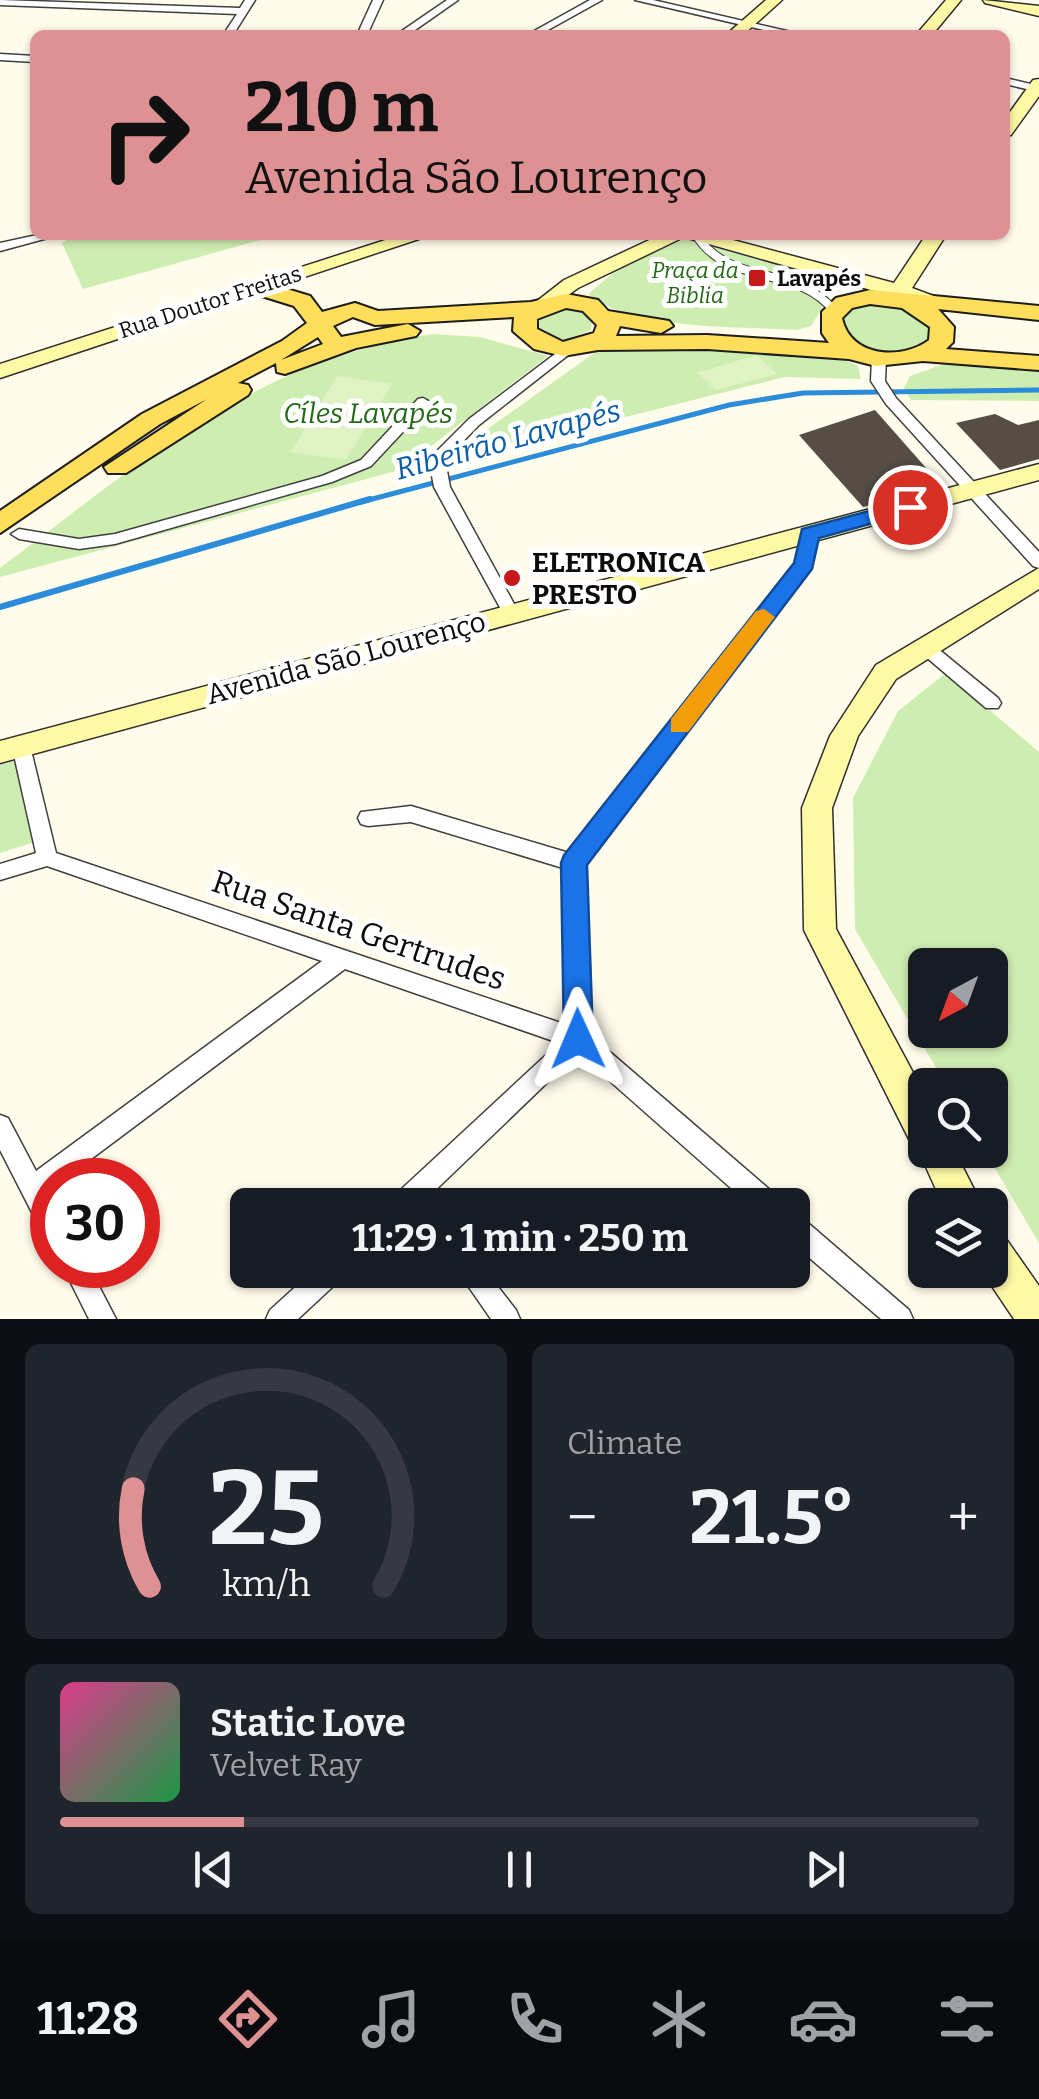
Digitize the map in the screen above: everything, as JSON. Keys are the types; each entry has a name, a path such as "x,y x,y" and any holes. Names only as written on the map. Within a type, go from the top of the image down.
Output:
{"main road":[{"path":"257,287 302,301 330,339 533,315 578,302 606,317 664,326 834,323 864,298 914,296 1039,313"},
{"path":"914,296 936,319 943,335 937,348 926,355"},
{"path":"6,535 151,419 321,328 341,311 355,310 364,333"},
{"path":"533,315 540,344 567,350 597,342 707,342 871,364 926,355 1039,363"},
{"path":"597,342 608,330 606,317"},
{"path":"834,323 871,364"},
{"path":"6,535 232,394 364,333"}],"street":[{"path":"231,30 250,0"},
{"path":"364,30 378,0"},
{"path":"408,30 453,0"},
{"path":"541,30 597,0"},
{"path":"640,0 753,28"},
{"path":"753,28 775,0"},
{"path":"753,28 790,0"},
{"path":"928,30 954,0"},
{"path":"990,0 1039,11"},
{"path":"0,2 123,3 243,11"},
{"path":"0,57 30,59"},
{"path":"1010,83 1038,87 1010,124"},
{"path":"0,247 31,240"},
{"name":"Rua Doutor Freitas","path":"0,371 405,240"},
{"path":"533,315 556,291 666,240"},
{"path":"744,241 836,274 914,296 934,240"},
{"path":"836,274 864,298"},
{"path":"578,302 585,279"},
{"path":"511,613 442,487 437,466 445,446 567,350"},
{"path":"871,364 890,401 1039,562"},
{"path":"6,535 78,544 116,539 327,479 366,463 423,402"},
{"name":"Avenida São Lourenço","path":"10,748 1039,472"},
{"path":"426,1188 578,1039 574,863 804,564 809,534"},
{"path":"908,1099 820,930 816,808 820,789 871,690 886,672 1039,577"},
{"path":"925,647 992,703"},
{"path":"0,872 47,858 10,748"},
{"path":"368,818 411,814 574,863"},
{"name":"Rua Santa Gertrudes","path":"47,858 578,1039 749,1188"},
{"path":"73,1158 343,958"},
{"path":"0,1126 30,1182"},
{"path":"810,1242 900,1319"},
{"path":"1008,1276 1038,1319"},
{"path":"86,1288 103,1319"},
{"path":"279,1319 313,1288"},
{"path":"483,1288 506,1319"}],"lane":[{"path":"698,240 710,258 814,291 830,302 834,323"}],"green space":[{"path":"67,240 261,240 83,289 62,243"},
{"name":"Praça da Biblia","path":"689,240 820,277 829,297 811,326 797,330 659,321 631,315 588,294 619,268"},
{"path":"875,302 906,307 934,329 928,345 882,351 861,345 840,331 842,314"},
{"path":"552,306 581,309 592,319 591,330 565,340 539,334 532,317"},
{"name":"Cíles Lavapés","path":"433,334 480,337 548,356 400,470 0,577 0,568 151,455 253,392 308,367 368,348"},
{"path":"659,341 830,354 858,366 861,379 785,377 470,456 471,441 601,348"},
{"path":"757,355 777,374 716,390 697,373"},
{"path":"947,363 1039,370 1039,401 911,400 904,388 910,376"},
{"path":"337,376 392,384 346,460 291,452"},
{"path":"946,673 1039,752 1039,1243 995,1168 1008,1168 1008,1068 936,1068 924,1048 1008,1048 1008,948 908,948 908,1020 855,929 853,798 898,711"},
{"path":"19,760 38,841 0,853 0,765"}],"building":[{"path":"875,410 942,486 863,507 799,435"},
{"path":"995,414 1018,425 1039,420 1039,459 1000,470 956,423"}],"waterway":[{"name":"Ribeirão Lavapés","path":"361,502 729,405 803,393 1039,390"},
{"name":"Ribeirão Lavapés","path":"0,607 370,499"}],"slow traffic":[{"path":"679,726 764,617"}],"place":[{"name":"Lavapés","path":"757,278"},
{"name":"ELETRONICA PRESTO","path":"512,578"}],"route":[{"path":"578,1039 574,863 804,564 809,534 910,507"}]}
